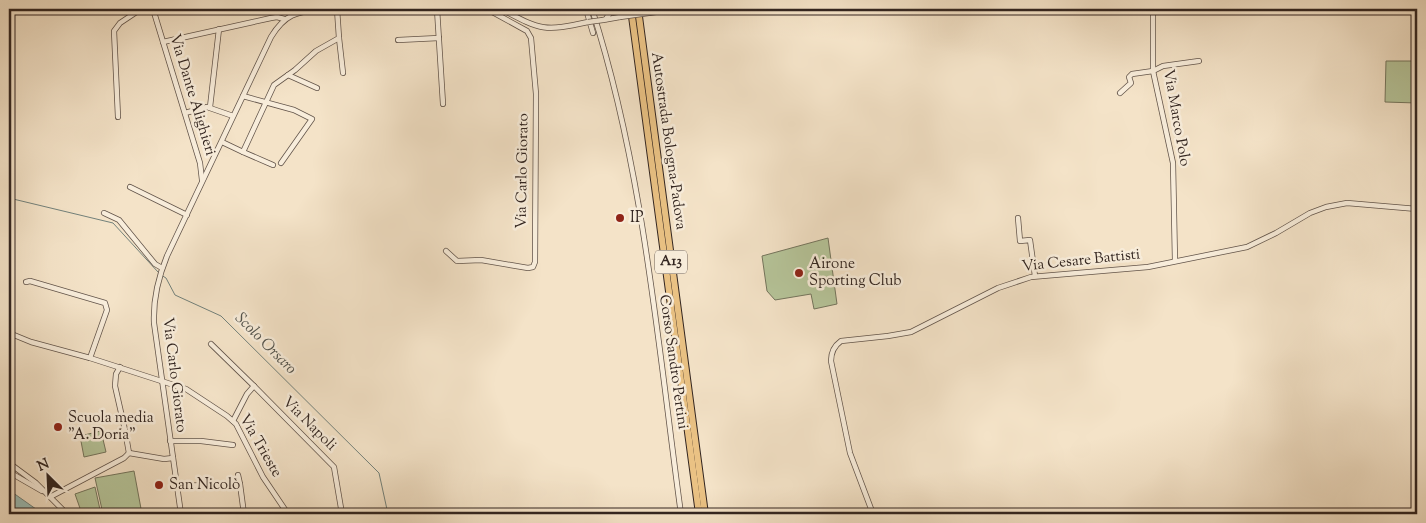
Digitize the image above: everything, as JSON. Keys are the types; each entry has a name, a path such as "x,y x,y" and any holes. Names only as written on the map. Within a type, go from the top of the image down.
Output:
{"highway":[{"name":"Autostrada Bologna-Padova","path":"631,9 699,514"},
{"name":"Autostrada Bologna-Padova","path":"638,9 705,514"}],"street":[{"path":"118,117 114,31 120,23 141,9"},
{"path":"163,42 277,16 284,19 298,12 322,9"},
{"path":"337,9 342,74"},
{"path":"438,9 443,104"},
{"name":"Via Carlo Giorato","path":"446,250 454,259 460,262 481,260 528,268 533,267 535,262 536,94 531,38 527,31 487,9"},
{"path":"501,9 528,23 545,29 561,28 670,9"},
{"path":"586,9 594,33"},
{"name":"Corso Sandro Pertini","path":"592,9 613,84 634,183 648,264 681,514"},
{"path":"604,19 612,9"},
{"name":"Via Marco Polo","path":"1153,9 1154,71 1173,163 1175,261"},
{"name":"Via Dante Alighieri","path":"153,10 200,163 202,172 200,188"},
{"name":"Via Carlo Giorato","path":"181,514 154,323 154,299 162,269 186,215 271,37 284,19"},
{"path":"210,107 219,29"},
{"path":"243,152 274,84 288,75 316,51 339,38"},
{"path":"398,40 439,38"},
{"path":"1120,93 1131,83 1129,77 1132,74 1154,71 1163,66 1200,60"},
{"path":"288,75 317,88"},
{"path":"243,96 294,110 312,119 281,163"},
{"path":"185,114 210,107 233,116"},
{"path":"222,142 273,165"},
{"path":"200,163 205,166 212,164"},
{"name":"Via Carlo Giorato","path":"202,172 212,164"},
{"path":"130,187 186,215"},
{"name":"Via Cesare Battisti","path":"873,514 854,466 831,361 831,355 836,344 841,341 894,336 911,332 998,288 1035,276 1115,271 1247,247 1276,234 1310,212 1336,205 1347,203 1372,204 1417,209"},
{"path":"104,213 119,220 162,269"},
{"path":"1018,218 1020,241 1030,240 1035,276"},
{"path":"26,282 30,281 106,304 107,310 90,358"},
{"path":"9,333 31,342 120,367 162,384"},
{"name":"Via Napoli","path":"211,344 334,467 342,514"},
{"path":"120,367 115,379 115,386 129,453"},
{"name":"Via Trieste","path":"162,384 176,385 233,420 263,478 288,514"},
{"path":"233,420 247,394 254,386"},
{"path":"170,441 200,441 233,445"},
{"path":"129,453 164,459 173,458"},
{"path":"50,497 124,458 129,453"},
{"path":"9,464 45,492 67,514"},
{"path":"9,472 45,492"},
{"path":"238,475 244,514"},
{"path":"177,486 240,484"},
{"path":"54,501 65,489"}],"green space":[{"path":"1386,61 1417,61 1417,103 1385,102"},
{"name":"Airone Sporting Club","path":"828,238 837,304 814,309 811,294 775,300 767,291 762,256"},
{"path":"101,431 106,452 84,457 80,436"},
{"path":"134,471 142,514 103,514 95,478"},
{"path":"95,487 101,514 82,514 75,494"}],"water":[{"path":"9,490 43,514 9,514"}],"waterway":[{"name":"Scolo Orsaro","path":"9,198 113,223 158,272"},
{"name":"Scolo Orsaro","path":"161,275 166,278 175,295 221,316 379,473 388,514"}],"place":[{"name":"IP","path":"620,218"},
{"name":"Airone Sporting Club","path":"799,273"},
{"name":"Scuola media \"A. Doria\"","path":"58,427"},
{"name":"San Nicolò","path":"159,485"}]}
